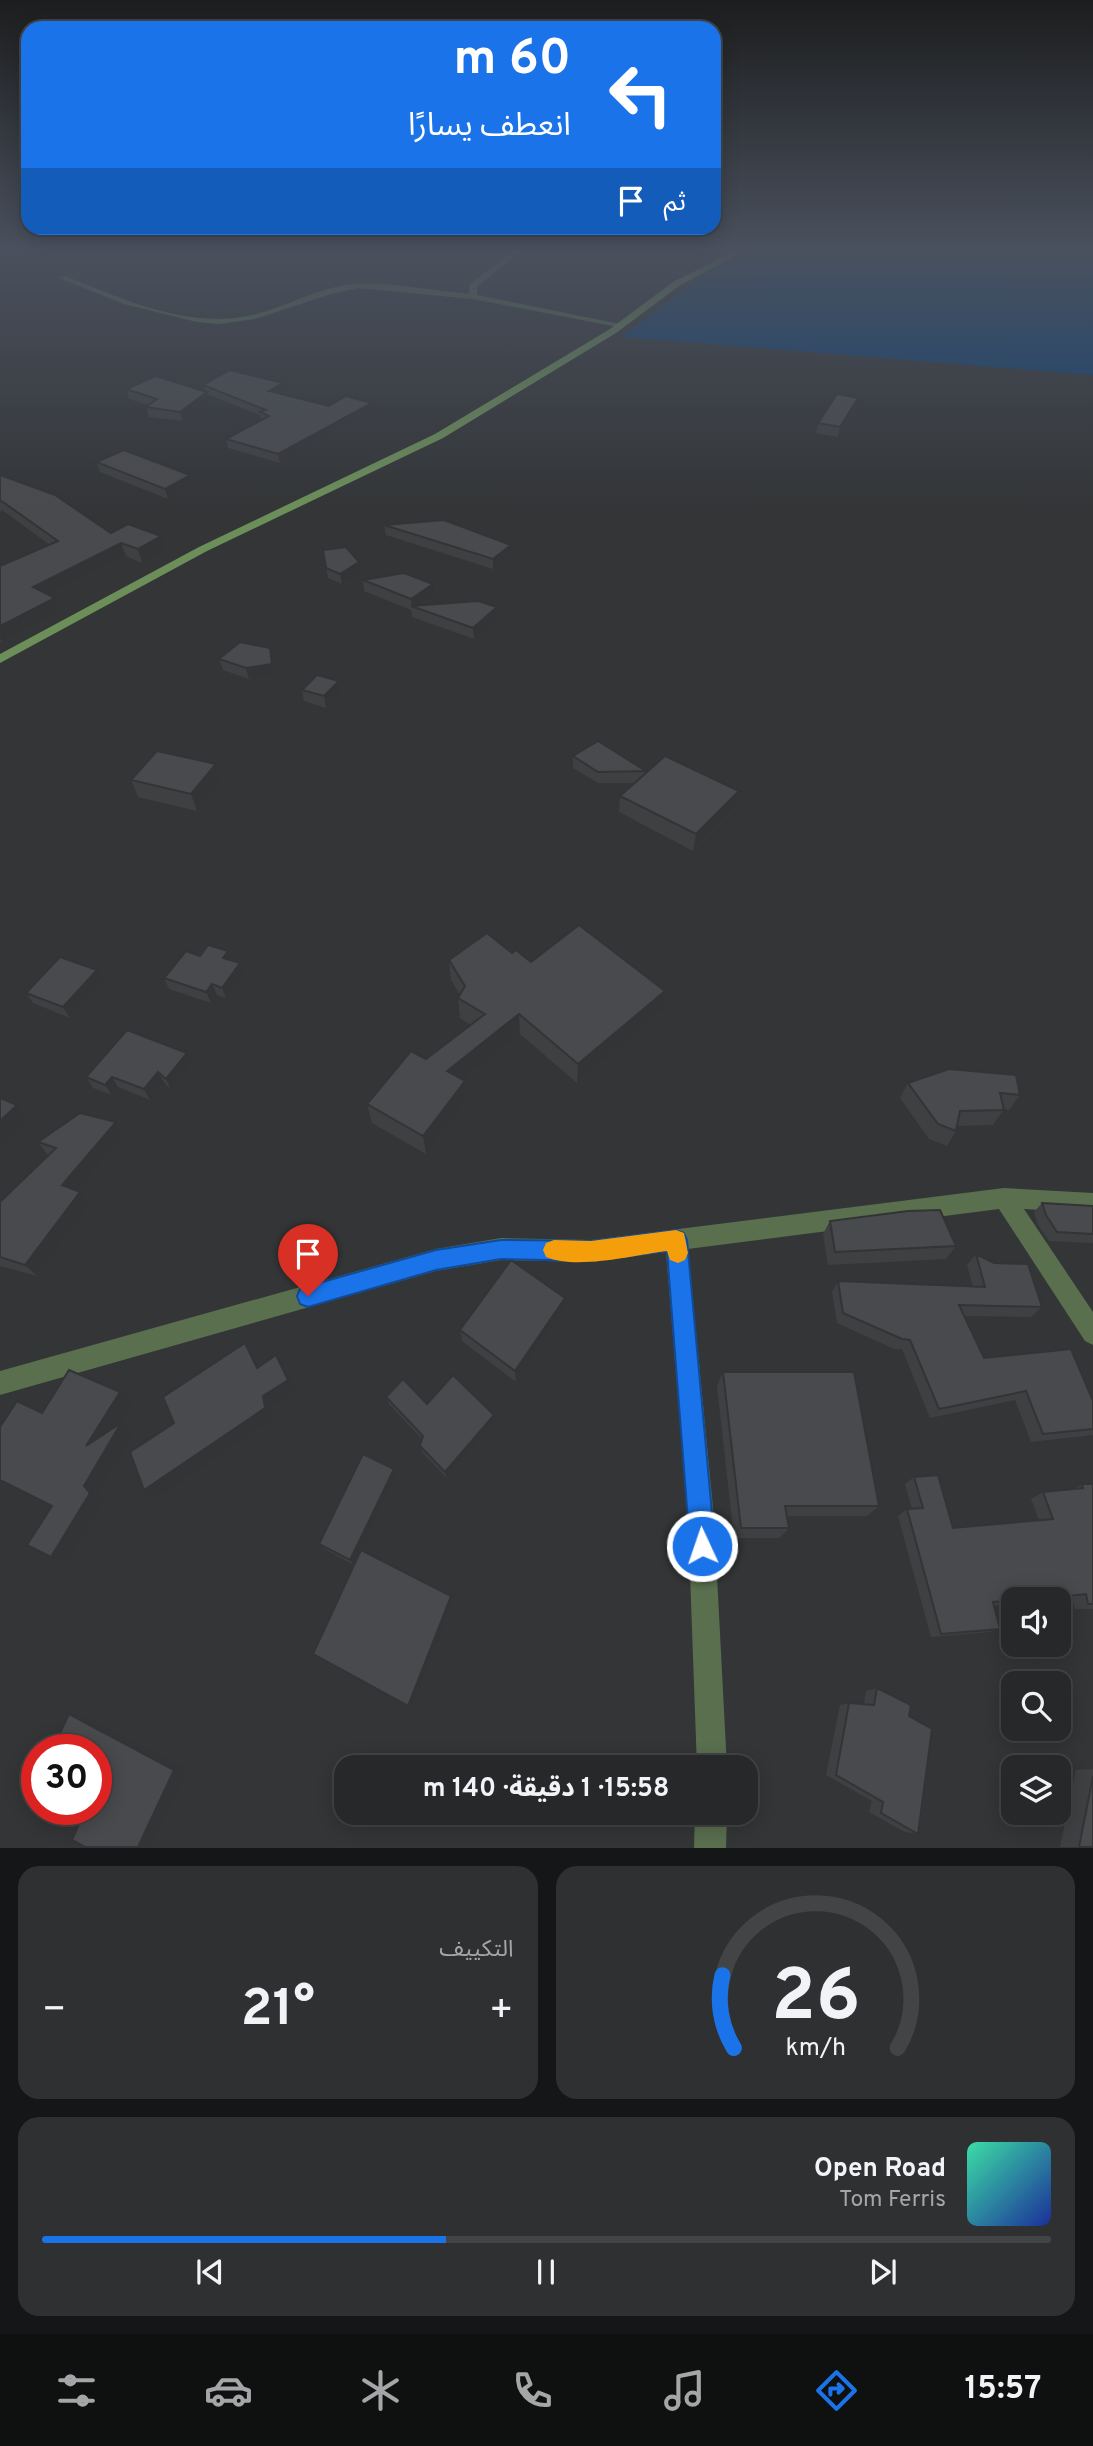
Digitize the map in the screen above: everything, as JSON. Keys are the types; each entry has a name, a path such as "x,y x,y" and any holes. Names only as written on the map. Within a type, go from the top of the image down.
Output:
{"street":[{"path":"0,659 203,549 439,436 605,335"},
{"path":"0,1383 436,1260 501,1250 591,1251 1004,1198 1093,1203"},
{"path":"1004,1198 1093,1333"},
{"path":"676,1240 701,1518 711,1755"},
{"path":"710,1847 711,1825"}],"shaded area":[{"path":"1093,335 1093,375 621,337"}],"building":[{"path":"230,370 283,383 269,391 329,406 346,396 372,403 278,454 226,439 269,416 260,412 266,410 203,385"},
{"path":"156,376 207,392 180,412 146,407 157,399 126,389"},
{"path":"837,394 858,398 840,427 818,423"},
{"path":"124,450 190,475 165,489 96,462"},
{"path":"0,475 55,495 111,533 128,524 161,536 138,549 121,543 33,587 55,598 0,626 0,566 58,541 0,500"},
{"path":"444,520 511,545 493,559 384,525"},
{"path":"346,547 359,562 340,574 326,568 323,550"},
{"path":"404,573 433,584 411,599 363,580"},
{"path":"478,601 497,607 473,628 411,606"},
{"path":"240,642 270,648 272,664 246,668 219,659"},
{"path":"317,675 339,681 324,696 302,690"},
{"path":"598,741 646,771 598,772 573,756"},
{"path":"157,751 216,764 191,794 131,780"},
{"path":"665,756 739,791 696,834 620,796"},
{"path":"579,925 665,991 578,1064 519,1014 447,1071 465,1081 423,1136 367,1104 411,1051 426,1059 485,1014 458,998 465,986 449,960 487,933 512,953 516,950 531,962"},
{"path":"208,945 228,951 223,958 240,963 222,988 212,984 206,992 164,978 186,951 200,956"},
{"path":"60,957 97,970 63,1007 26,993"},
{"path":"127,1030 187,1053 166,1079 158,1072 144,1089 112,1077 105,1085 86,1077"},
{"path":"949,1069 1016,1075 1020,1095 1000,1093 1004,1110 960,1111 956,1131 938,1124 908,1083"},
{"path":"0,1098 17,1105 0,1121"},
{"path":"80,1113 116,1122 62,1185 80,1192 25,1265 0,1257 0,1202 56,1148 38,1142"},
{"path":"1042,1203 1093,1206 1093,1234 1057,1232"},
{"path":"940,1210 956,1246 835,1252 830,1221 908,1211"},
{"path":"976,1254 994,1263 1028,1264 1042,1307 959,1305 984,1358 1071,1349 1093,1401 1093,1429 1043,1434 1026,1391 939,1409 910,1340 843,1313 838,1281 985,1287"},
{"path":"511,1260 565,1298 515,1371 460,1330"},
{"path":"245,1343 257,1368 276,1355 288,1380 263,1396 265,1408 144,1490 130,1452 174,1423 163,1397"},
{"path":"69,1370 120,1392 86,1446 121,1423 84,1486 90,1493 51,1557 27,1545 52,1506 0,1480 0,1427 17,1401 42,1413"},
{"path":"723,1372 854,1372 879,1506 785,1506 789,1528 741,1528"},
{"path":"453,1375 494,1415 445,1472 420,1446 423,1436 386,1397 403,1379 427,1404"},
{"path":"363,1454 394,1469 350,1560 319,1544"},
{"path":"938,1475 953,1528 1053,1519 1043,1492 1083,1488 1082,1484 1093,1484 1093,1604 1088,1604 1086,1594 1071,1595 1071,1587 1001,1587 1001,1602 993,1602 1000,1629 941,1634 907,1509 923,1508 914,1477"},
{"path":"361,1550 451,1596 408,1706 313,1654"},
{"path":"877,1688 911,1705 909,1716 932,1729 918,1834 881,1813 883,1802 836,1775 849,1703 874,1705"},
{"path":"69,1714 106,1734 60,1734"},
{"path":"112,1737 174,1770 138,1847 85,1847 72,1840 79,1825 112,1825"},
{"path":"1093,1776 1093,1847 1079,1847"}],"slow traffic":[{"path":"554,1250 591,1251 676,1240 678,1253"}],"route":[{"path":"308,1296 436,1260 501,1250 591,1251 676,1240 702,1546"}]}
